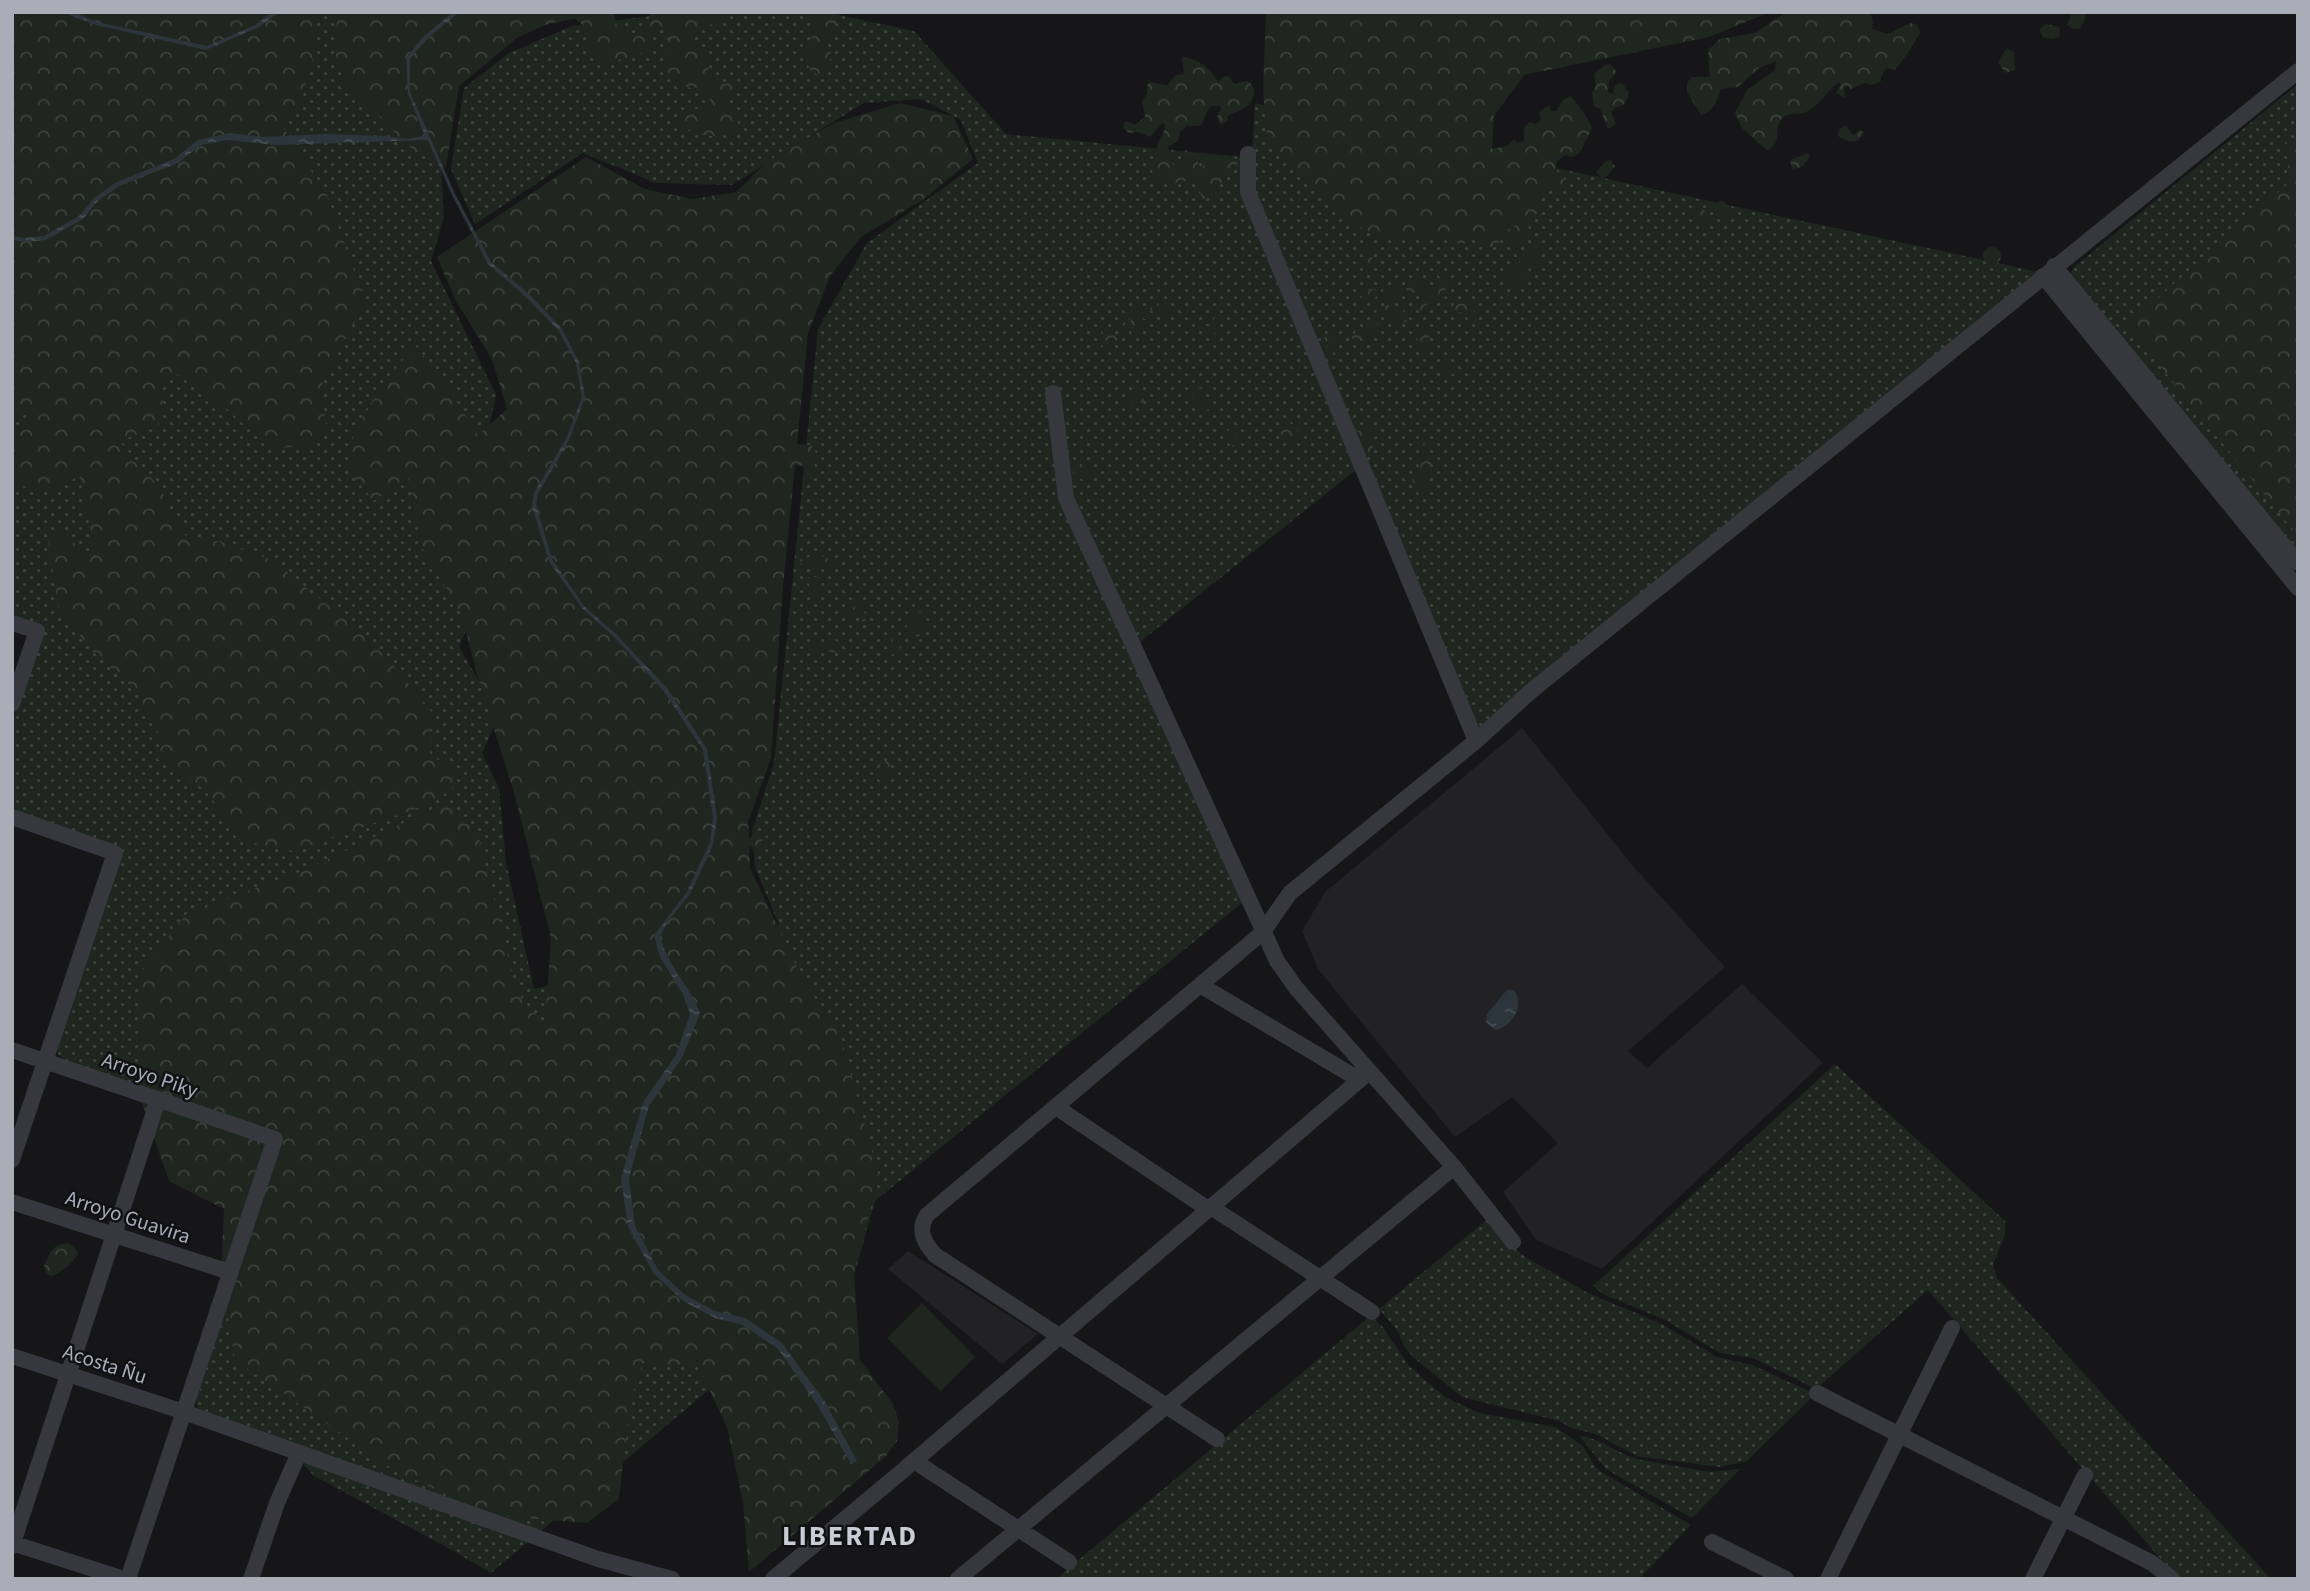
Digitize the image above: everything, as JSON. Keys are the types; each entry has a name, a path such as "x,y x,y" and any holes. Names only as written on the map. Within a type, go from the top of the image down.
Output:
{"street":[{"path":"1217,1439 935,1255 926,1246 922,1222 927,1215 1262,933 1290,893 1476,741 1530,692 2298,71"},
{"path":"1248,154 1248,192 1476,741"},
{"path":"2048,271 2298,563"},
{"path":"2048,271 2298,587"},
{"path":"1053,393 1066,498 1277,961 1365,1076 1454,1167 1513,1242"},
{"path":"12,623 37,631 12,704"},
{"path":"12,817 115,853 12,1160"},
{"path":"1200,985 1365,1076"},
{"name":"Arroyo Piky","path":"12,1050 275,1139 230,1272"},
{"path":"773,1579 1365,1076"},
{"path":"158,1100 13,1544 126,1579 230,1272"},
{"path":"1056,1107 1372,1312"},
{"path":"958,1579 1454,1167"},
{"name":"Arroyo Guavira","path":"12,1202 230,1272"},
{"path":"1828,1579 1952,1328"},
{"name":"Acosta Ñu","path":"12,1356 184,1412 598,1559 672,1579"},
{"path":"1817,1393 2152,1563 2172,1579"},
{"path":"251,1579 277,1503 299,1453"},
{"path":"914,1461 1069,1562"},
{"path":"2033,1579 2085,1475"},
{"path":"1712,1542 1786,1579"}],"shaded area":[{"path":"1522,728 1633,866 1725,967 1628,1051 1647,1068 1742,984 1823,1063 1602,1269 1536,1240 1503,1192 1558,1143 1512,1097 1455,1137 1318,969 1302,931 1325,892"},
{"path":"908,1251 1038,1334 1002,1364 888,1269"}],"green space":[{"path":"12,12 453,12 439,133 444,217 431,261 496,395 470,518 483,589 459,647 499,715 482,753 499,788 506,862 534,989 779,925 755,867 752,831 774,763 818,329 867,243 978,163 961,120 921,99 864,103 732,185 656,183 583,153 475,224 451,169 464,88 509,53 572,26 683,12 825,12 914,31 1006,134 1243,157 1357,469 1136,645 1062,501 1243,902 875,1201 845,1308 774,1335 491,1573 314,1476 302,1462 198,1410 196,1401 280,1144 64,1060 58,1054 120,854 12,813 12,722 41,636 12,617"},
{"path":"12,12 315,12 314,54 302,99 284,129 327,195 365,302 320,388 327,427 305,446 271,449 226,408 175,373 165,377 160,387 164,409 157,427 119,441 160,488 184,535 221,542 272,560 375,643 434,715 430,756 455,767 452,790 418,808 292,851 238,840 217,809 210,793 157,759 162,741 135,690 90,649 58,605 47,532 59,533 96,557 79,475 57,491 32,492 12,478 12,429 31,421 30,414 24,409 12,413"},
{"path":"338,12 614,12 617,27 634,34 649,19 650,12 734,12 705,28 689,43 703,49 714,86 738,81 742,85 740,92 728,95 725,101 739,127 724,135 709,136 679,124 680,113 688,108 707,110 711,105 710,99 698,87 692,89 665,76 669,35 661,26 651,31 651,42 646,52 607,63 589,46 587,28 575,19 548,24 518,37 459,86 446,167 408,146 345,81 334,50"},
{"path":"811,12 832,12 839,20 827,42 831,53 827,76 812,73 802,54 812,34"},
{"path":"1266,12 1770,12 1709,37 1524,75 1494,116 1492,149 1507,146 1515,139 1516,143 1524,141 1524,127 1530,122 1536,124 1541,120 1539,112 1549,105 1551,111 1556,111 1563,100 1570,96 1592,128 1581,151 1573,157 1564,155 1556,163 1557,171 1565,178 1565,185 1553,192 1547,187 1542,198 1534,196 1532,201 1537,200 1543,207 1526,222 1530,231 1525,239 1514,245 1505,234 1507,230 1515,227 1517,222 1512,223 1499,233 1499,243 1490,248 1478,238 1468,238 1463,246 1455,241 1456,238 1380,240 1343,217 1306,180 1267,137 1263,90"},
{"path":"1787,12 1870,12 1872,29 1888,34 1910,23 1918,25 1920,33 1897,67 1894,70 1886,68 1881,81 1873,85 1864,83 1851,89 1844,85 1845,98 1836,93 1841,84 1839,82 1811,109 1782,118 1775,144 1768,151 1742,128 1735,113 1747,90 1775,70 1776,61 1759,68 1738,87 1721,89 1712,108 1701,115 1687,92 1687,83 1692,77 1710,77 1708,50 1720,39 1755,33"},
{"path":"2072,12 2083,12 2086,17 2080,29 2067,25"},
{"path":"2045,24 2060,27 2059,37 2043,37 2039,30"},
{"path":"2007,48 2014,52 2015,70 2005,73 1998,62"},
{"path":"1182,57 1203,65 1218,82 1229,76 1234,84 1250,82 1254,90 1252,101 1227,116 1228,120 1221,125 1217,117 1220,106 1211,106 1201,126 1187,126 1180,132 1178,141 1167,148 1173,154 1172,163 1175,166 1183,161 1181,152 1185,150 1197,154 1199,167 1203,167 1207,154 1233,156 1238,162 1214,195 1203,199 1194,179 1167,184 1152,176 1155,154 1165,124 1162,123 1150,137 1138,132 1129,133 1123,128 1127,121 1135,125 1145,117 1142,101 1150,82 1167,85 1176,75 1184,74"},
{"path":"1610,64 1617,72 1609,81 1608,92 1613,94 1615,85 1622,83 1629,93 1625,103 1611,112 1616,124 1608,129 1600,109 1594,106 1592,93 1596,85 1594,74"},
{"path":"2298,84 2298,559 2069,276 2073,268"},
{"path":"900,103 953,116 973,159 924,199 861,237 830,276 808,333 797,444 811,445 816,452 813,460 816,469 808,474 802,466 795,465 771,758 748,822 749,838 766,830 767,835 761,842 759,851 749,846 750,868 804,982 840,1034 879,1177 854,1272 860,1360 893,1404 899,1422 897,1441 885,1457 749,1572 743,1502 727,1427 698,1366 643,1363 630,1402 619,1499 587,1523 490,1515 394,1470 235,1360 221,1276 224,1209 169,1181 138,1091 141,972 186,914 307,869 447,802 477,830 517,993 545,1025 551,938 515,796 477,675 462,615 421,546 408,476 374,501 351,474 353,435 382,385 415,345 445,383 478,435 507,409 492,359 456,301 437,257 586,157 645,189 692,199 736,192 768,161 834,123"},
{"path":"1255,103 2039,272 1480,734 1250,193"},
{"path":"1846,125 1853,135 1860,130 1864,133 1855,141 1846,140 1838,136 1839,129"},
{"path":"2283,142 2298,150 2298,536 2127,325 2290,182 2287,176 2289,159 2280,149"},
{"path":"1808,153 1810,157 1802,167 1792,169 1790,160"},
{"path":"1610,160 1615,166 1602,178 1596,172"},
{"path":"1719,201 1723,201 1731,210 1725,217 1714,216 1718,212 1716,208"},
{"path":"1700,207 1707,212 1710,219 1702,227 1695,222 1695,212"},
{"path":"1370,239 1374,243 1371,257 1376,263 1371,271 1365,267 1362,251"},
{"path":"1536,246 1540,249 1535,256 1540,262 1540,268 1527,270 1520,286 1508,289 1504,281 1507,268 1517,267 1522,254"},
{"path":"1992,247 1998,250 2001,256 1998,262 1992,265 1986,262 1983,256 1986,250"},
{"path":"1440,271 1451,281 1455,280 1456,289 1447,289 1444,285 1447,294 1444,298 1439,297 1434,290 1436,284 1443,281 1438,275"},
{"path":"1413,277 1425,282 1436,299 1434,304 1429,302 1421,311 1417,309 1417,304 1424,293 1420,291 1407,295 1406,290 1412,285"},
{"path":"1399,280 1403,281 1401,297 1398,300 1389,300 1382,290 1394,288"},
{"path":"1366,283 1378,294 1374,300 1365,304 1360,299 1364,295 1359,295"},
{"path":"1464,298 1468,299 1478,319 1471,324 1465,312 1455,313 1453,305"},
{"path":"1162,299 1170,310 1163,317 1150,310 1153,306 1159,307 1158,302"},
{"path":"1134,302 1140,303 1140,312 1148,317 1147,320 1143,318 1142,324 1132,335 1130,329 1139,321 1125,332 1121,326 1131,321 1124,311 1129,307 1133,308"},
{"path":"1387,304 1393,310 1403,310 1408,318 1406,322 1396,324 1388,314 1384,317 1375,315 1376,311"},
{"path":"1216,315 1221,315 1223,319 1217,326 1217,332 1210,337 1203,330 1205,326 1210,326"},
{"path":"1377,322 1379,326 1367,338 1357,341 1351,337 1360,328 1361,334 1368,324 1371,328"},
{"path":"1109,329 1110,336 1118,334 1118,342 1114,339 1112,341 1116,355 1120,355 1119,359 1111,355 1109,346 1106,347 1106,353 1101,351 1103,345 1100,342 1106,342 1102,331"},
{"path":"1425,329 1431,341 1430,346 1422,351 1413,350 1421,330"},
{"path":"1328,332 1334,332 1340,339 1338,343 1332,340 1327,347 1334,350 1330,362 1320,346"},
{"path":"1444,360 1448,364 1452,363 1454,373 1441,380 1439,363"},
{"path":"1136,387 1141,389 1139,394 1145,401 1141,403 1134,399 1128,409 1121,403 1122,399 1130,396 1129,392"},
{"path":"1200,388 1203,391 1201,396 1205,397 1210,409 1201,412 1190,405 1193,393"},
{"path":"1286,422 1294,425 1293,437 1297,435 1298,427 1303,430 1296,446 1280,434"},
{"path":"1367,423 1371,425 1370,431 1379,434 1368,439 1375,449 1371,457 1365,453 1365,445 1360,444 1354,433 1363,429"},
{"path":"1232,426 1239,427 1235,434 1238,440 1233,447 1225,440"},
{"path":"1426,442 1433,444 1429,452 1434,456 1434,463 1429,468 1435,468 1429,476 1430,484 1424,493 1419,494 1413,477 1420,469 1418,465 1424,462 1421,458 1426,453 1422,448"},
{"path":"1088,461 1092,463 1095,474 1084,481 1074,474 1073,469 1075,465"},
{"path":"815,551 833,562 832,567 824,569 812,564 804,567 800,563 801,559 809,557"},
{"path":"808,577 821,577 822,591 819,595 810,592 809,584 805,581"},
{"path":"863,600 866,624 858,613 851,619 844,616 844,612 851,611"},
{"path":"925,609 925,628 918,637 910,634 906,627 914,616"},
{"path":"894,631 898,631 900,649 892,655 887,648 892,642"},
{"path":"834,640 840,647 836,653 821,650 816,657 811,651 811,646 819,646 820,641 828,644"},
{"path":"887,761 891,763 890,768 895,776 881,783 877,775 880,772 879,764"},
{"path":"1835,1064 2005,1221 2004,1237 1993,1265 1997,1278 2271,1579 2178,1579 1928,1290 1816,1389 1753,1358 1720,1353 1665,1320 1603,1294 1593,1286"},
{"path":"1490,1217 1510,1245 1527,1258 1588,1293 1662,1324 1717,1357 1752,1365 1811,1392 1813,1396 1747,1461 1719,1467 1637,1456 1596,1434 1571,1428 1559,1421 1462,1397 1414,1358 1404,1346 1397,1330 1379,1309"},
{"path":"68,1243 76,1249 76,1258 59,1272 51,1276 47,1274 44,1266 52,1250 58,1245"},
{"path":"922,1303 975,1357 941,1391 887,1338"},
{"path":"1370,1316 1382,1326 1410,1367 1445,1397 1479,1413 1556,1427 1583,1446 1596,1468 1691,1525 1639,1579 1056,1579"},
{"path":"1581,1436 1597,1440 1642,1460 1710,1472 1740,1469 1692,1518 1606,1469"}],"water":[{"path":"62,12 73,12 97,22 207,46 255,25 272,12 280,12 259,27 206,50 96,25"},
{"path":"453,12 459,12 425,41 410,59 410,92 455,194 491,262 529,294 562,329 579,362 585,398 569,440 538,494 536,505 552,559 584,606 616,634 667,688 707,749 717,818 713,845 690,894 660,936 668,957 700,1013 682,1058 649,1106 629,1178 635,1226 658,1270 685,1295 715,1311 745,1318 782,1343 825,1402 857,1461 851,1464 818,1406 778,1349 743,1325 715,1318 683,1301 654,1274 628,1227 621,1178 643,1102 676,1055 690,1014 683,994 660,957 654,935 687,892 710,842 713,818 703,750 663,690 613,636 582,608 549,561 532,506 534,493 566,439 582,397 576,363 559,331 488,264 452,195 428,140 276,145 227,140 201,145 178,163 119,186 99,200 83,219 46,240 12,240 12,236 44,236 79,216 95,197 117,182 174,159 198,140 230,133 265,137 325,134 406,139 425,136 408,94 406,59 422,38"},
{"path":"1507,990 1513,990 1517,996 1518,1008 1512,1020 1495,1030 1486,1022 1487,1014"}],"district":[{"name":"LIBERTAD","path":"850,1536"}]}
